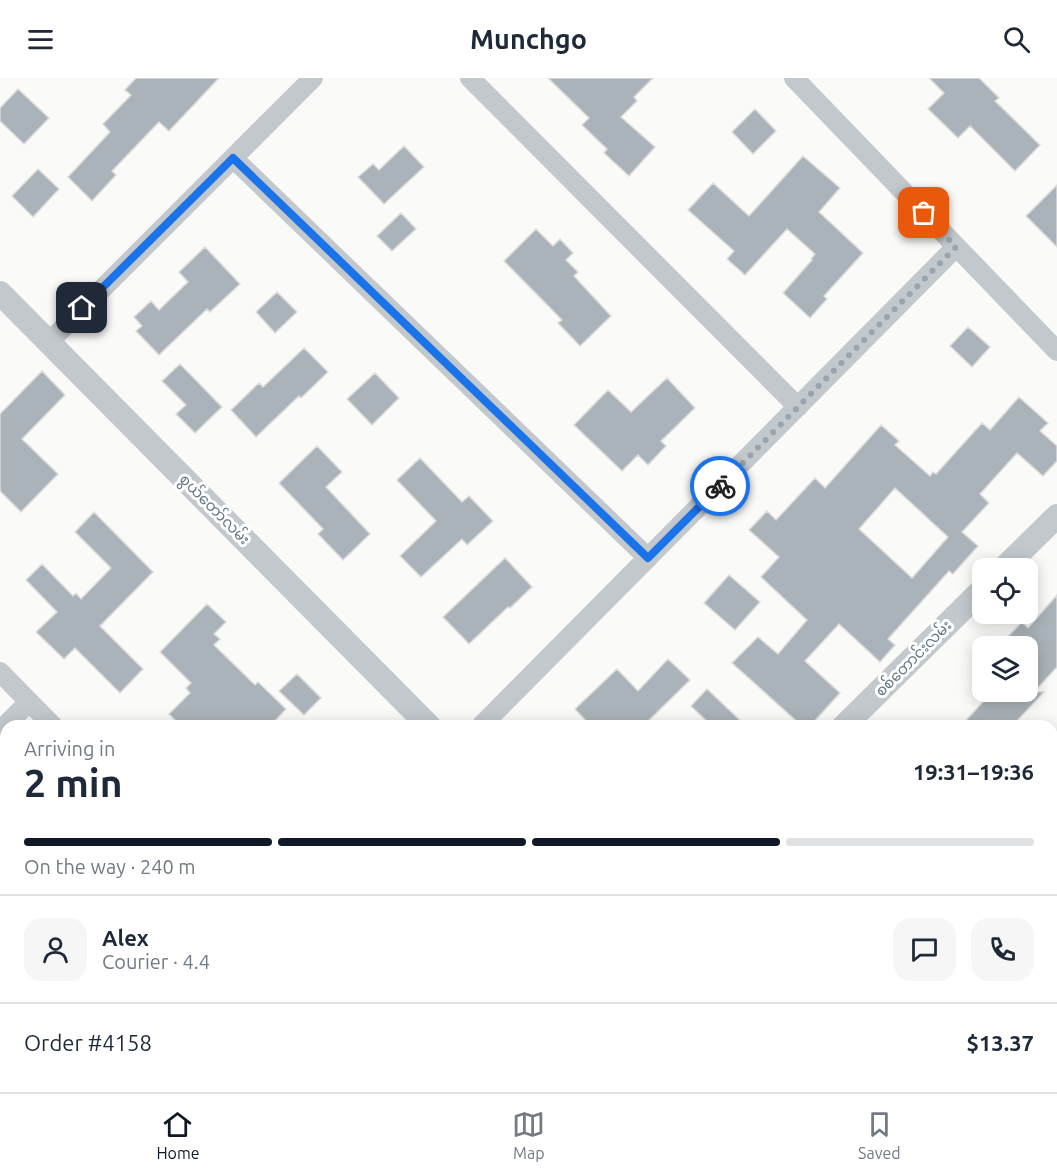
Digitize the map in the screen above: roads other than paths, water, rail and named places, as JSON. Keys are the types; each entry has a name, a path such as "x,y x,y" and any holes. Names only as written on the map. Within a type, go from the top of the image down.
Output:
{"street":[{"path":"49,342 313,78"},
{"path":"470,78 798,407"},
{"path":"794,78 1057,351"},
{"path":"233,158 648,558"},
{"path":"487,720 956,247"},
{"name":"စွယ်တော်လမ်း","path":"0,293 423,720"},
{"path":"1014,558 1057,516"},
{"name":"စစ်တောင်းလမ်း","path":"850,720 972,600"},
{"path":"0,672 47,720"},
{"path":"11,720 29,702"}]}
